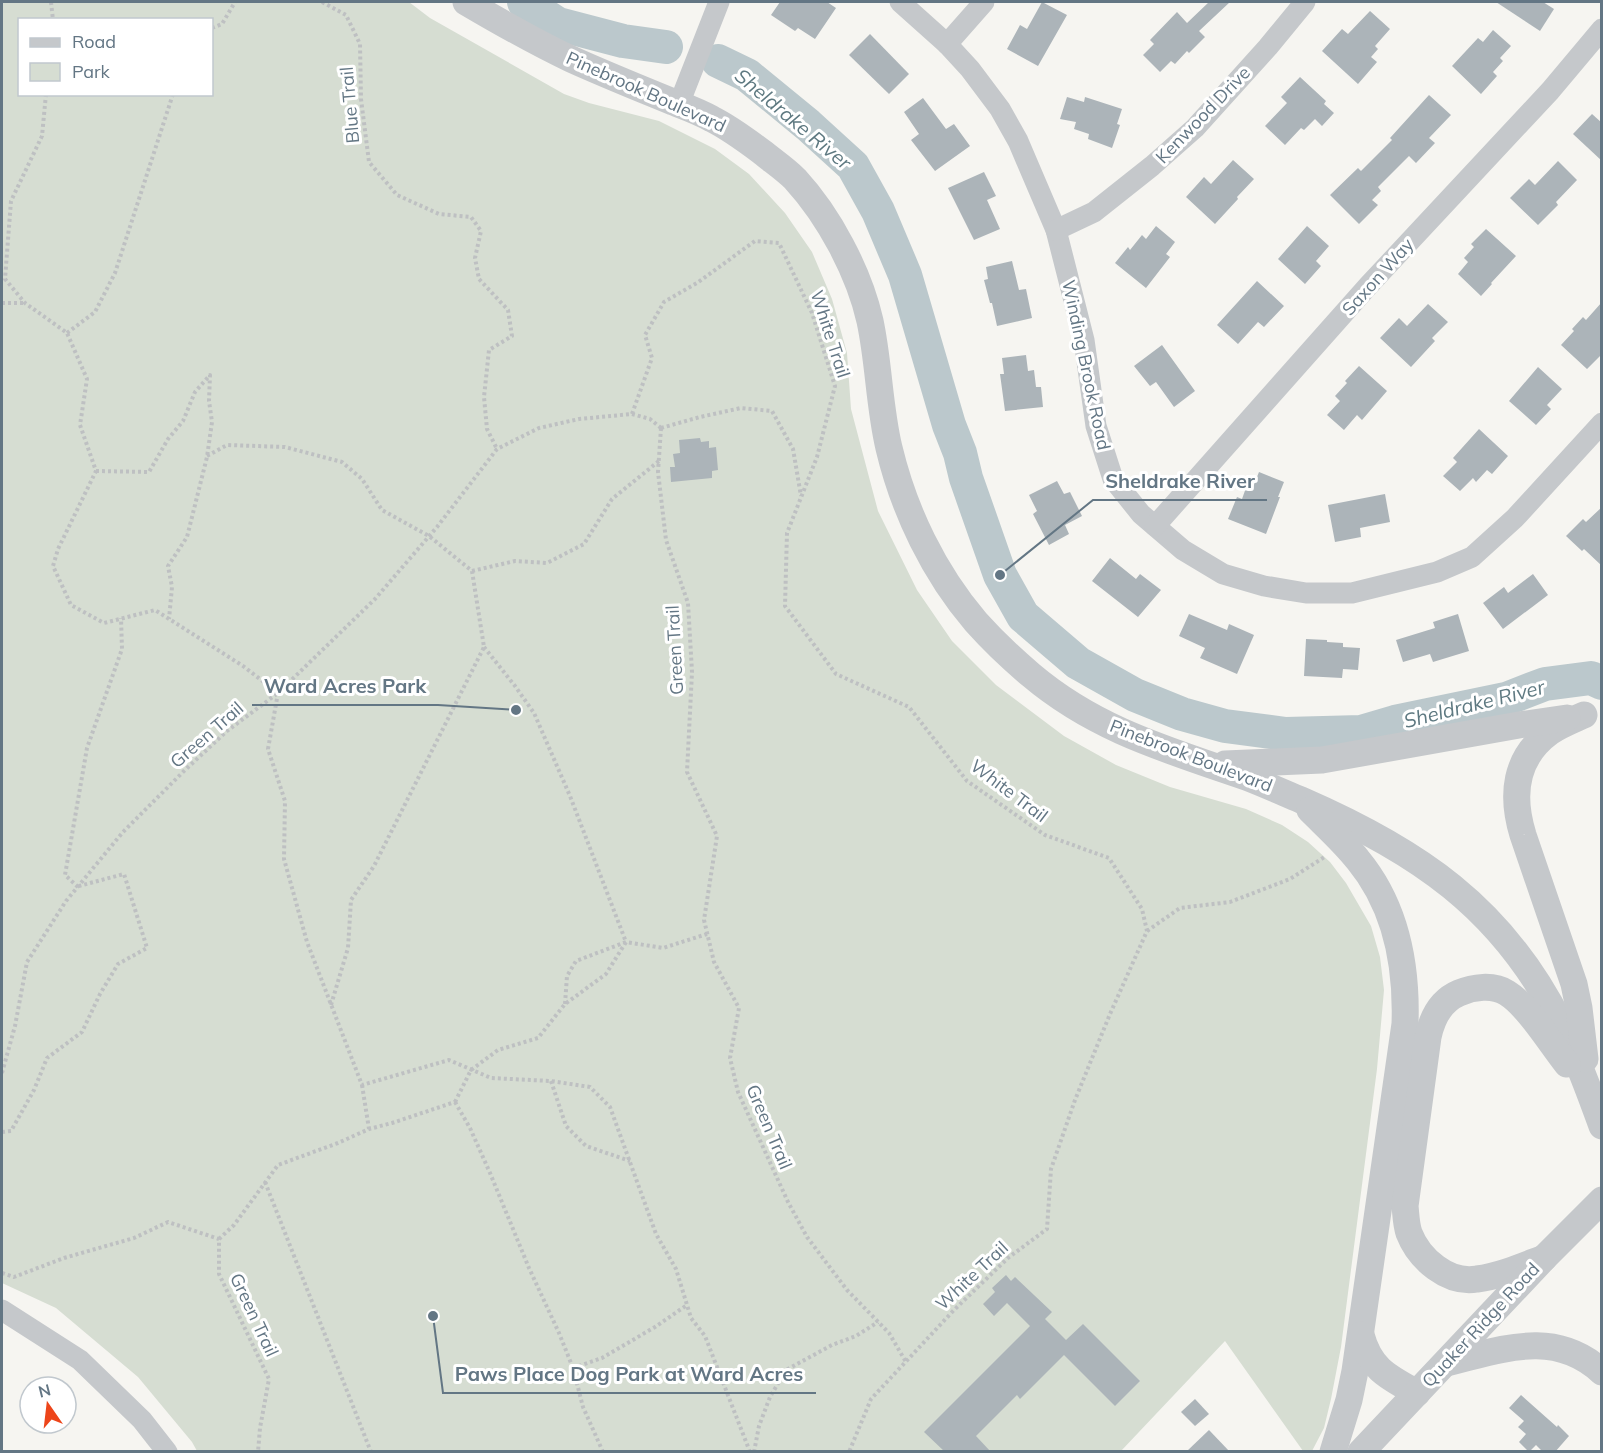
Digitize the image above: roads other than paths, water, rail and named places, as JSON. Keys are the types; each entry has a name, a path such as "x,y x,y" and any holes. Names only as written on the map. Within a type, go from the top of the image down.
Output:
{"street":[{"name":"Pinebrook Boulevard","path":"466,2 569,58 710,117 740,136 792,176 836,237 861,292 870,322 882,416 904,498 927,549 977,623 1031,675 1080,711 1138,740 1265,784 1359,827 1416,860 1465,896 1528,969 1545,997 1568,1041 1602,1126"},
{"path":"679,104 719,2"},
{"name":"Winding Brook Road","path":"900,2 947,44 970,69 1000,109 1018,141 1056,230 1084,340 1096,426 1113,479 1141,514 1183,550 1223,574 1264,586 1295,591 1352,593 1437,572 1472,556 1515,518 1602,423"},
{"path":"947,44 984,2"},
{"name":"Kenwood Drive","path":"1056,230 1094,212 1195,128 1305,2"},
{"name":"Saxon Way","path":"1155,526 1368,286 1550,91 1602,29"},
{"path":"1209,764 1322,760 1593,713"},
{"path":"1589,1093 1574,984 1521,828 1517,810 1516,786 1532,750 1542,739 1552,731 1593,713"},
{"path":"1301,800 1358,859 1385,902 1394,926 1404,973 1406,999 1405,1024 1355,1371 1349,1400 1333,1452"},
{"path":"1544,1258 1488,1277 1476,1280 1462,1279 1437,1269 1426,1260 1410,1234 1405,1206 1431,1024 1444,1003 1465,990 1479,987 1493,988 1507,993 1527,1012 1589,1093"},
{"name":"Quaker Ridge Road","path":"1361,1452 1544,1258 1602,1200"},
{"path":"2,1310 80,1360 142,1420 167,1452"},
{"path":"1360,1335 1365,1349 1382,1372 1417,1393"},
{"path":"1446,1363 1512,1347 1550,1346 1583,1358 1602,1372"}],"waterway":[{"name":"Sheldrake River","path":"524,2 558,24 623,41 666,47"},
{"name":"Sheldrake River","path":"718,61 747,75 853,166 878,211 905,275 949,425 1000,575 1023,616 1078,663 1135,695 1182,714 1225,726 1286,734 1361,732 1395,722 1506,699 1545,684 1591,678 1602,683"}],"place":[{"name":"Sheldrake River","path":"1000,575"},
{"name":"Ward Acres Park","path":"516,710"},
{"name":"Paws Place Dog Park at Ward Acres","path":"433,1316"}]}
